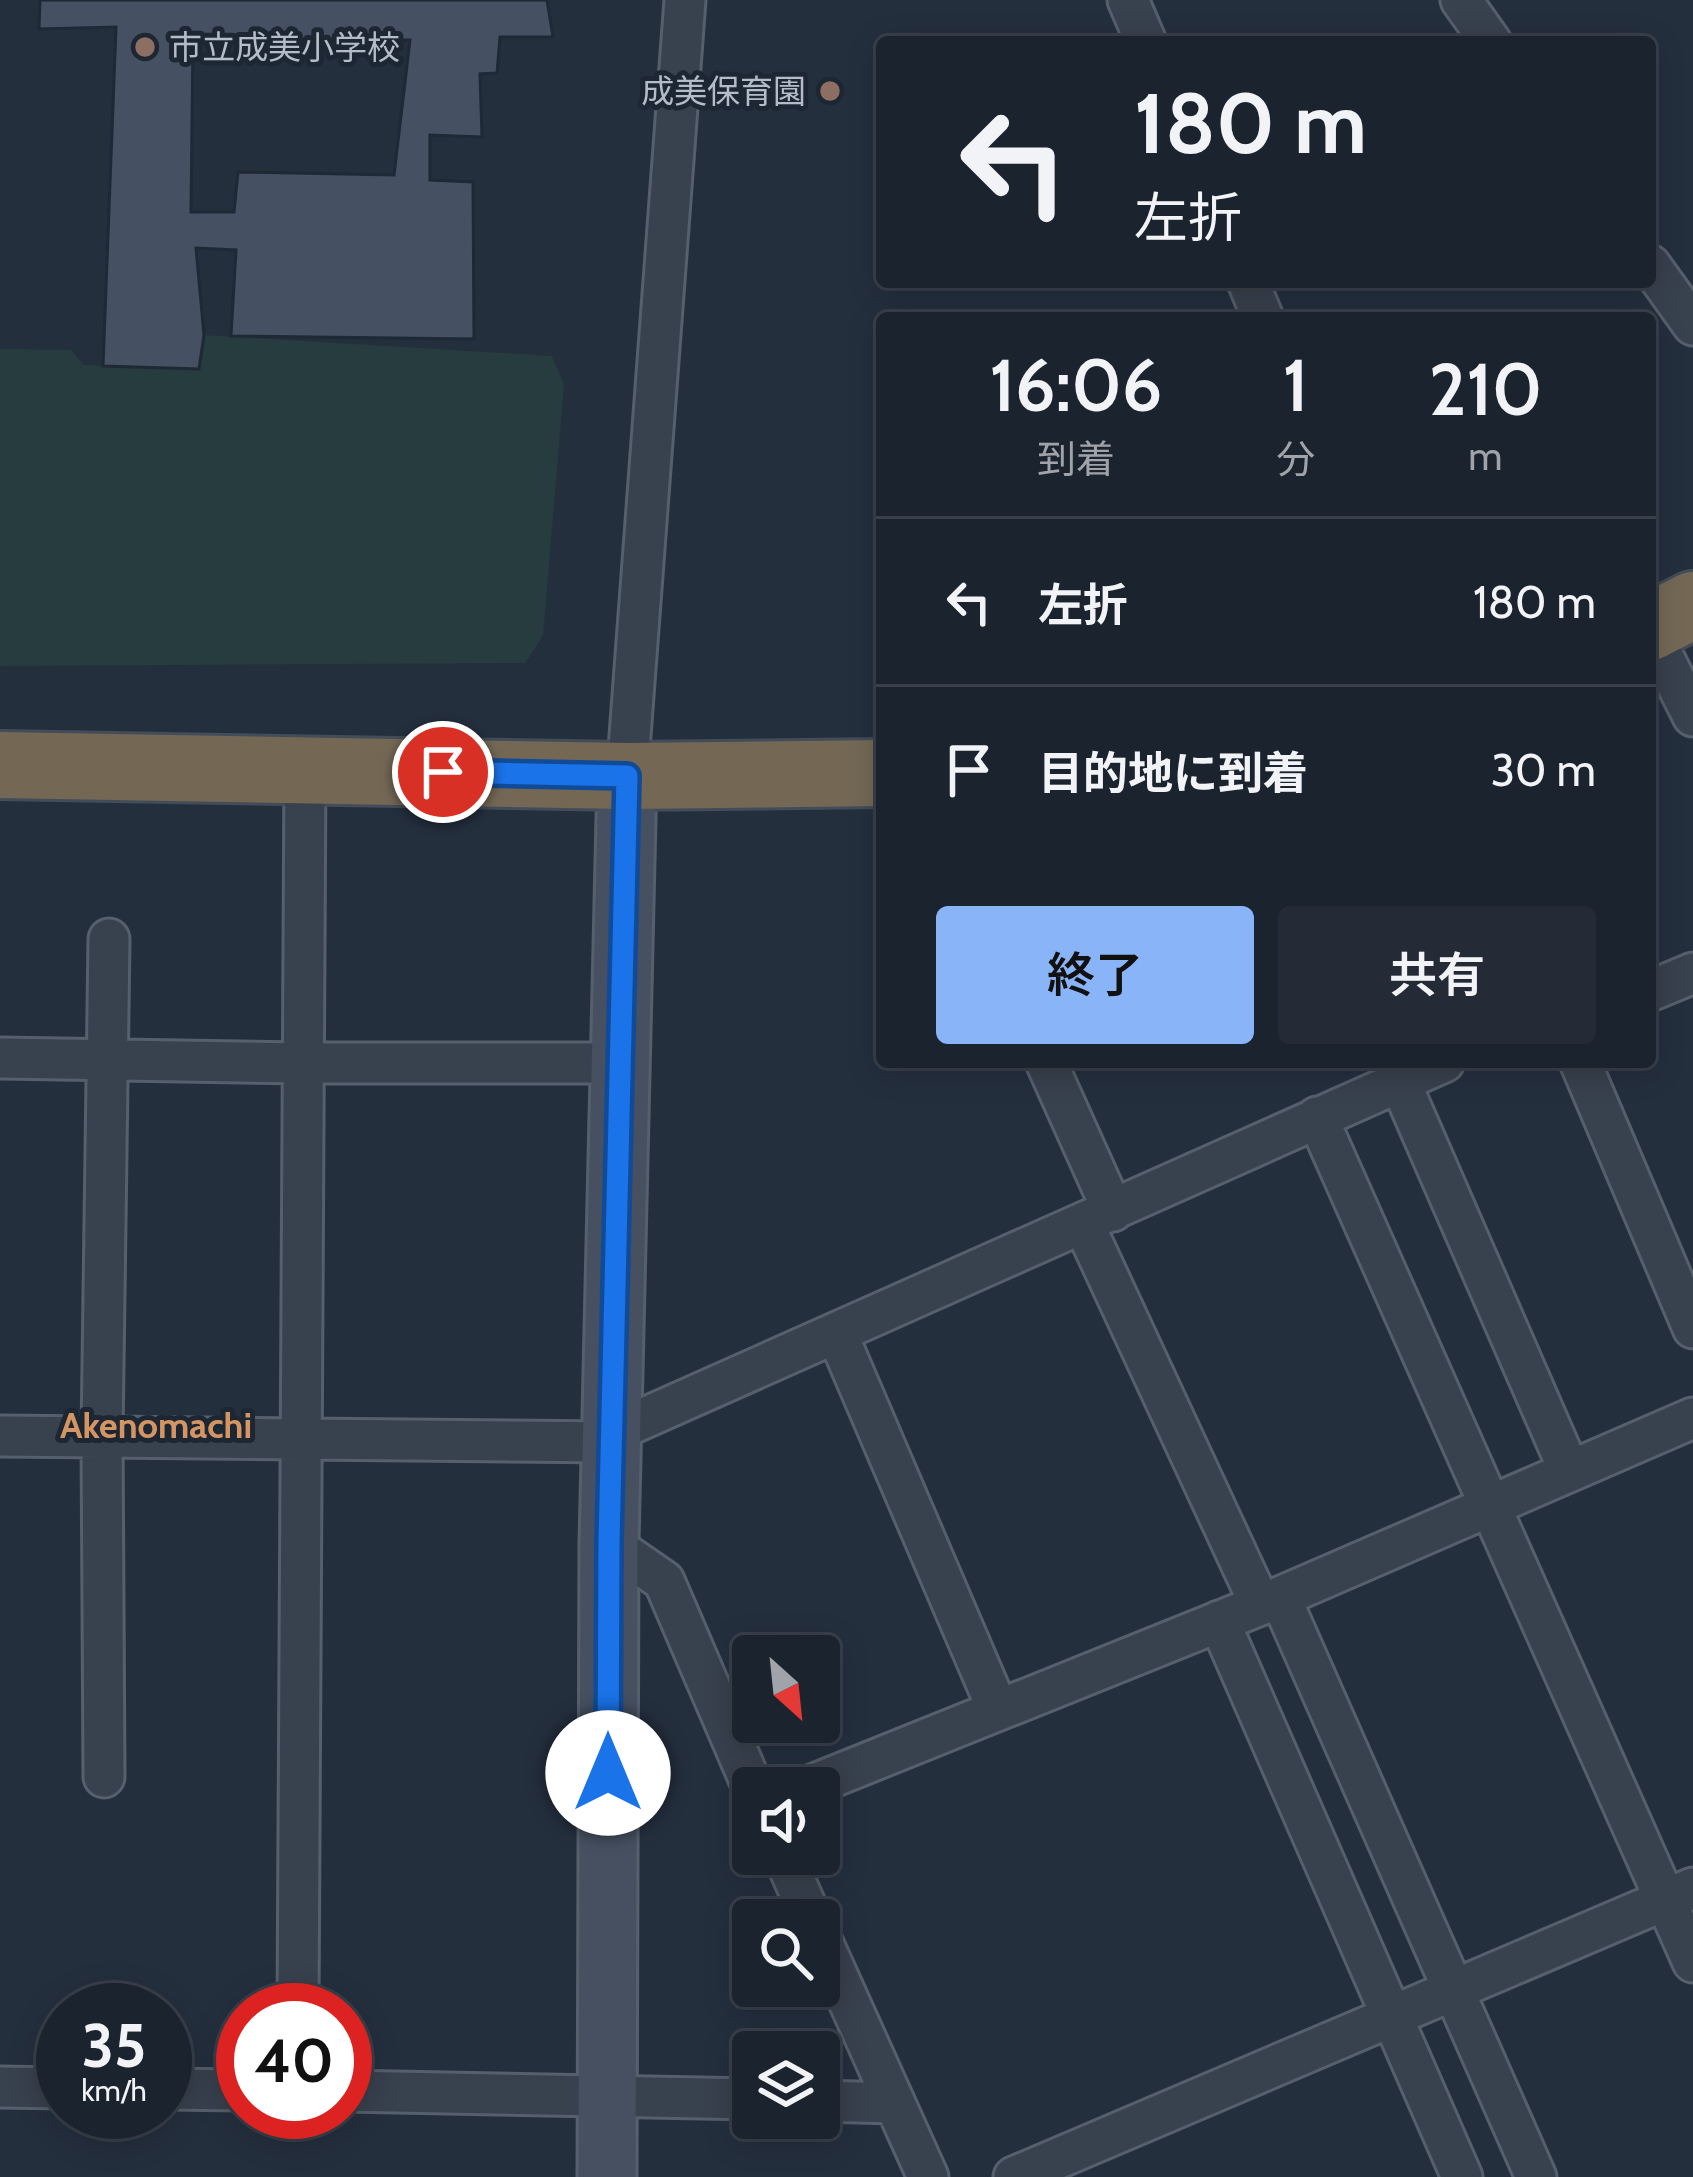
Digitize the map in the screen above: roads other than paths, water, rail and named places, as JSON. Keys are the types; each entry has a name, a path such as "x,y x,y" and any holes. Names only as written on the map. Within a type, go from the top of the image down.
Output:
{"highway":[{"path":"1656,626 1693,605"},
{"path":"0,765 627,776 876,773"}],"street":[{"path":"607,2177 609,1543 627,776 685,0"},
{"path":"1128,0 1143,36"},
{"path":"1461,0 1487,36"},
{"path":"1656,274 1693,326"},
{"path":"1656,641 1693,716"},
{"path":"298,1983 305,770"},
{"path":"104,1778 102,1436 109,939"},
{"path":"1656,988 1693,973"},
{"path":"0,1058 622,1063"},
{"path":"1048,1068 1099,1218 1536,2177"},
{"path":"0,1436 613,1437 1429,1068"},
{"path":"1583,1068 1693,1328"},
{"path":"1399,1080 1569,1469"},
{"path":"1317,1117 1489,1505 1679,1894 1693,1962"},
{"path":"837,1334 998,1710"},
{"path":"840,1774 1270,1600 1693,1418"},
{"path":"609,1543 664,1581 745,1767"},
{"path":"1219,1621 1462,2177"},
{"path":"1014,2177 1679,1894"},
{"path":"840,1982 928,2177"},
{"path":"0,2087 36,2088"},
{"path":"372,2091 732,2098"},
{"path":"840,2101 894,2102"}],"place":[{"name":"市立成美小学校","path":"145,47"},
{"name":"成美保育園","path":"830,91"}],"district":[{"name":"Akenomachi","path":"156,1425"}]}
